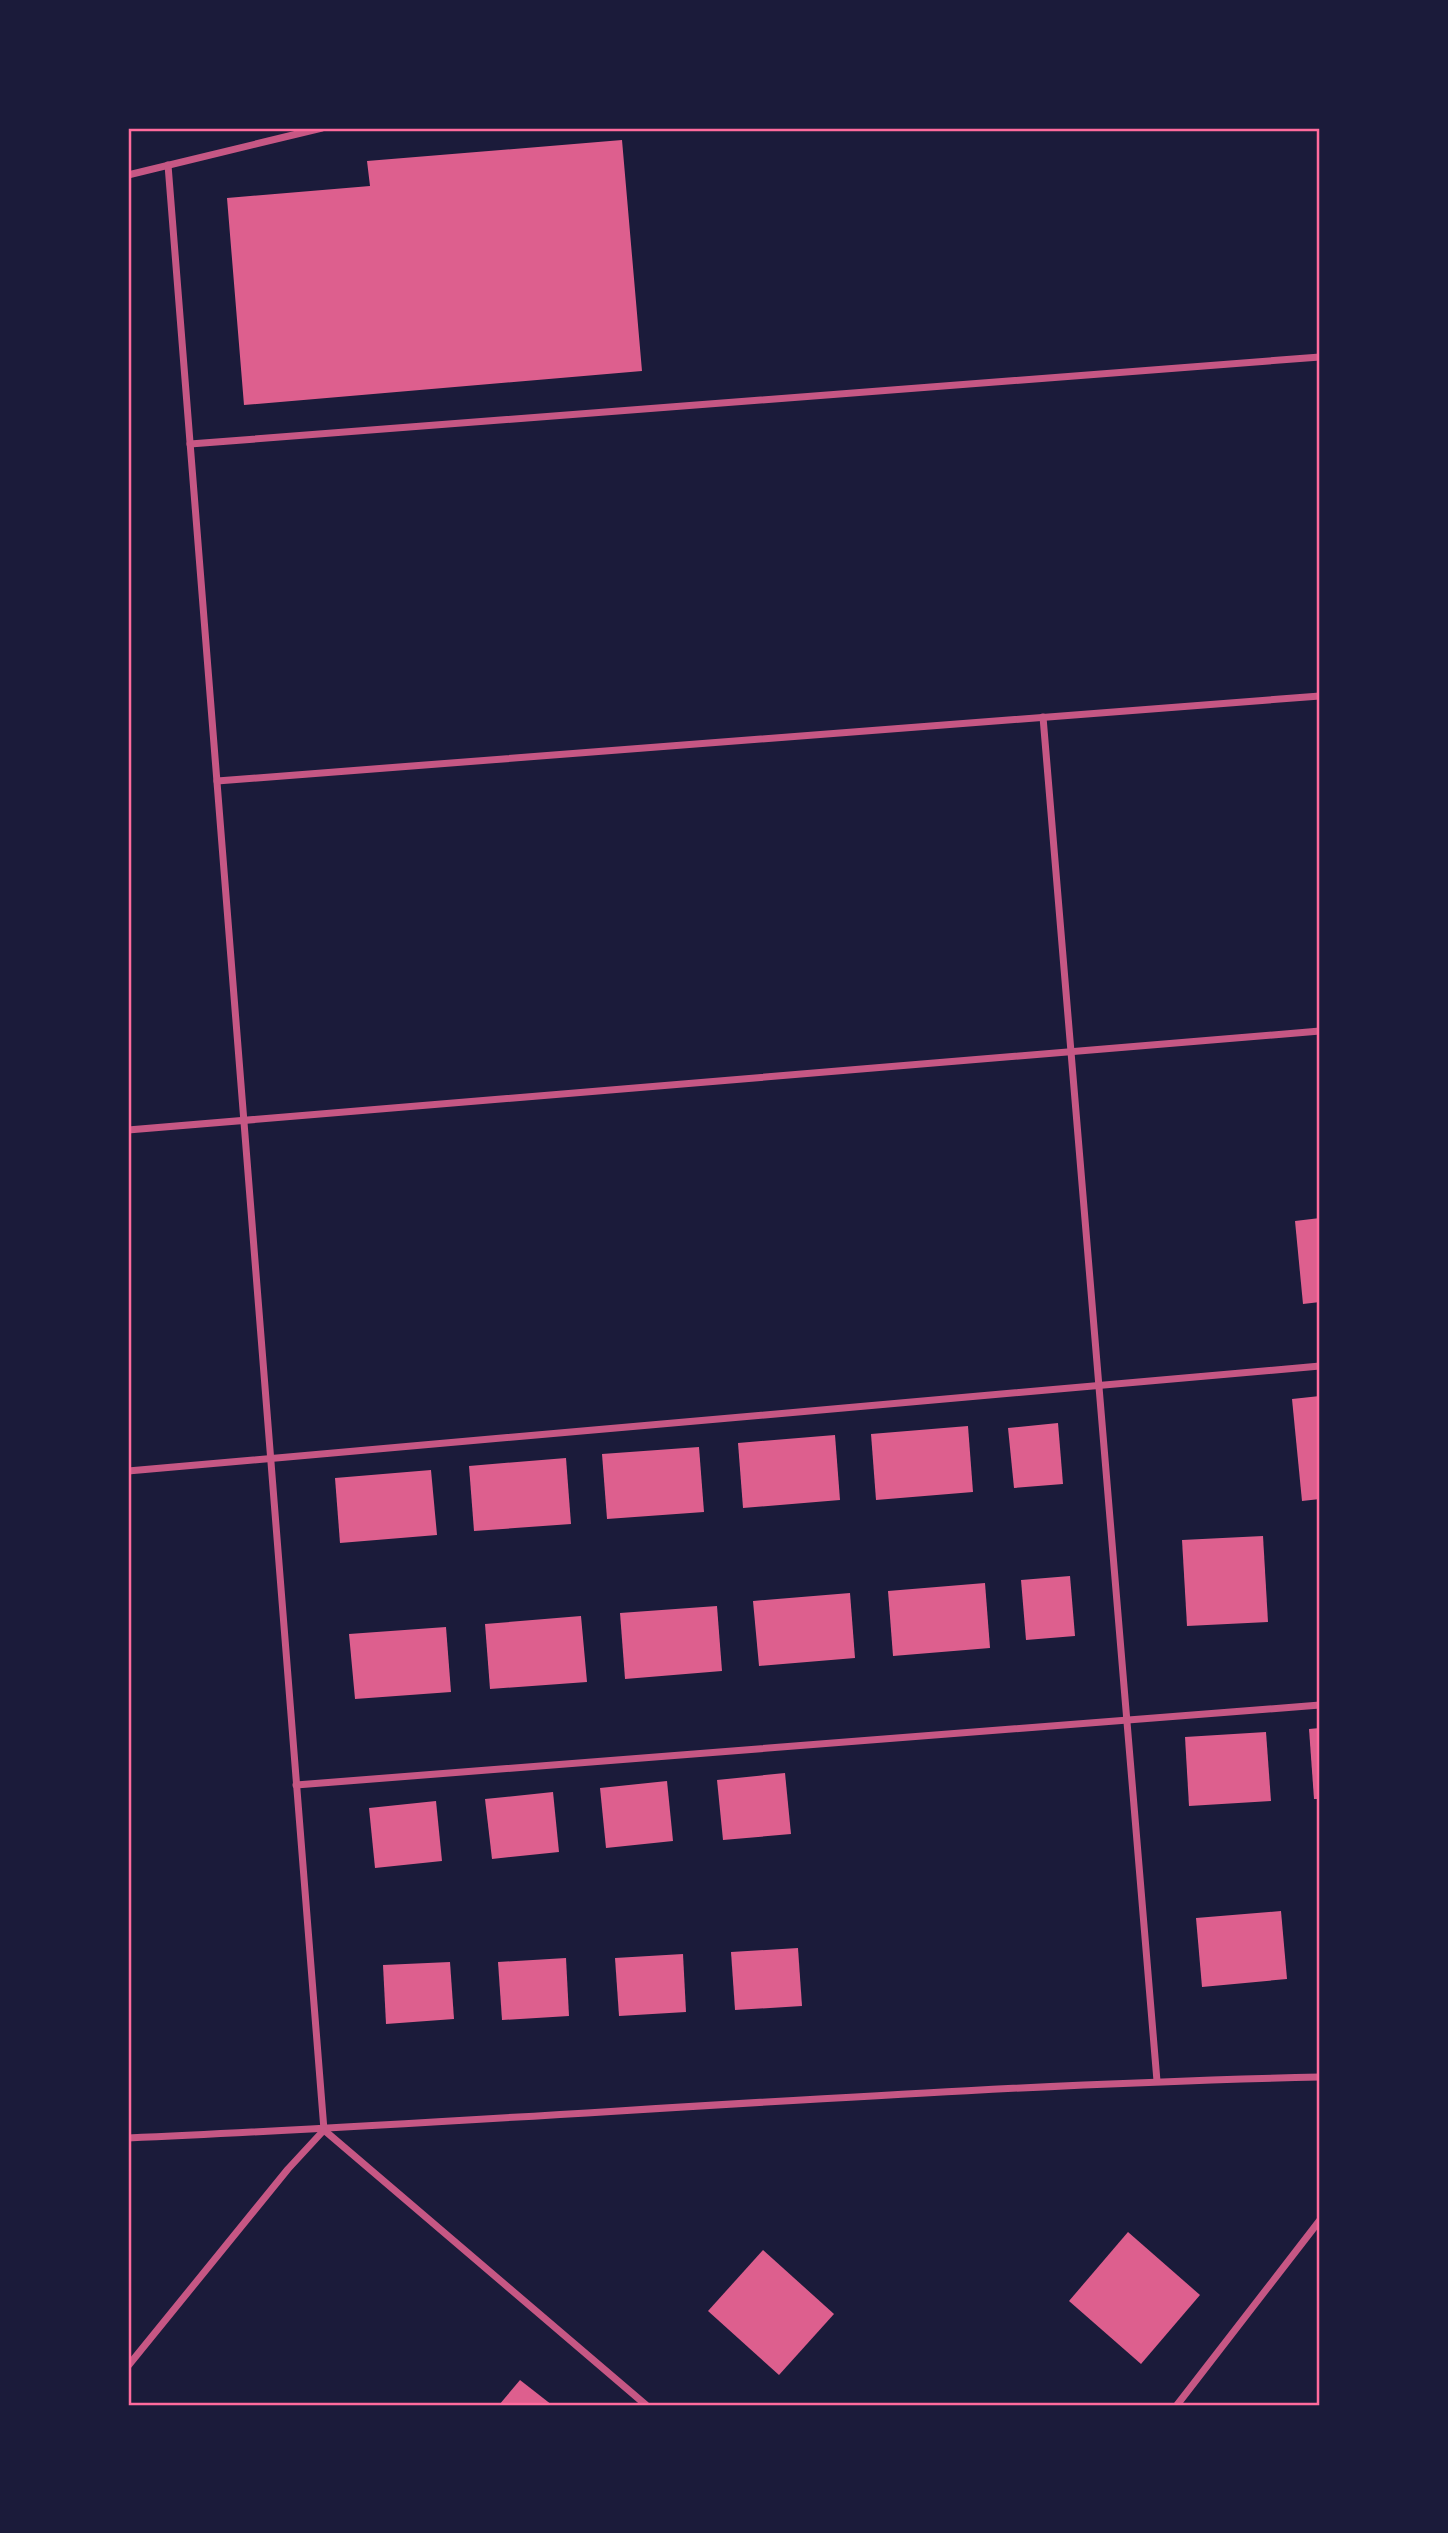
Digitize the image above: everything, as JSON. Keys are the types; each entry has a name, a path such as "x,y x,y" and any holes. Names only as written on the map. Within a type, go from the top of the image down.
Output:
{"street":[{"path":"128,176 322,128"},
{"path":"168,165 324,2130 646,2405"},
{"path":"190,443 1320,357"},
{"path":"217,781 1320,696"},
{"path":"1043,717 1157,2081"},
{"path":"128,1130 1320,1031"},
{"path":"128,1471 1320,1366"},
{"path":"296,1785 1320,1705"},
{"path":"128,2138 324,2130 1157,2081 1320,2077"},
{"path":"128,2366 288,2169 324,2130"},
{"path":"1177,2405 1320,2220"}],"building":[{"path":"622,140 642,371 244,405 227,198 370,186 367,161"},
{"path":"1320,1218 1320,1302 1303,1304 1295,1221"},
{"path":"1320,1396 1320,1499 1302,1501 1292,1399"},
{"path":"1058,1423 1063,1484 1014,1488 1008,1428"},
{"path":"968,1426 973,1492 876,1500 871,1434"},
{"path":"835,1435 840,1500 743,1508 738,1443"},
{"path":"699,1447 704,1512 607,1519 602,1454"},
{"path":"566,1458 571,1524 474,1531 469,1466"},
{"path":"431,1470 437,1535 340,1543 335,1478"},
{"path":"1263,1536 1268,1622 1187,1626 1182,1540"},
{"path":"1070,1576 1075,1636 1026,1640 1021,1580"},
{"path":"985,1583 990,1648 893,1656 888,1591"},
{"path":"850,1593 855,1658 759,1666 753,1601"},
{"path":"717,1606 722,1671 625,1679 620,1613"},
{"path":"581,1616 587,1682 490,1689 485,1624"},
{"path":"446,1627 451,1692 355,1699 349,1634"},
{"path":"1320,1728 1320,1799 1314,1799 1309,1729"},
{"path":"1266,1732 1271,1801 1189,1806 1185,1737"},
{"path":"785,1773 791,1834 723,1840 717,1780"},
{"path":"667,1781 673,1841 606,1848 600,1788"},
{"path":"553,1792 559,1852 492,1859 485,1799"},
{"path":"436,1801 442,1861 375,1868 369,1808"},
{"path":"1281,1911 1287,1979 1202,1987 1196,1918"},
{"path":"798,1948 802,2006 735,2010 731,1952"},
{"path":"683,1954 686,2012 619,2016 615,1958"},
{"path":"566,1958 569,2016 502,2020 498,1962"},
{"path":"450,1962 454,2019 386,2024 383,1965"},
{"path":"1128,2232 1200,2295 1141,2364 1069,2301"},
{"path":"763,2250 834,2314 779,2375 708,2311"},
{"path":"520,2380 552,2405 499,2405"}]}
